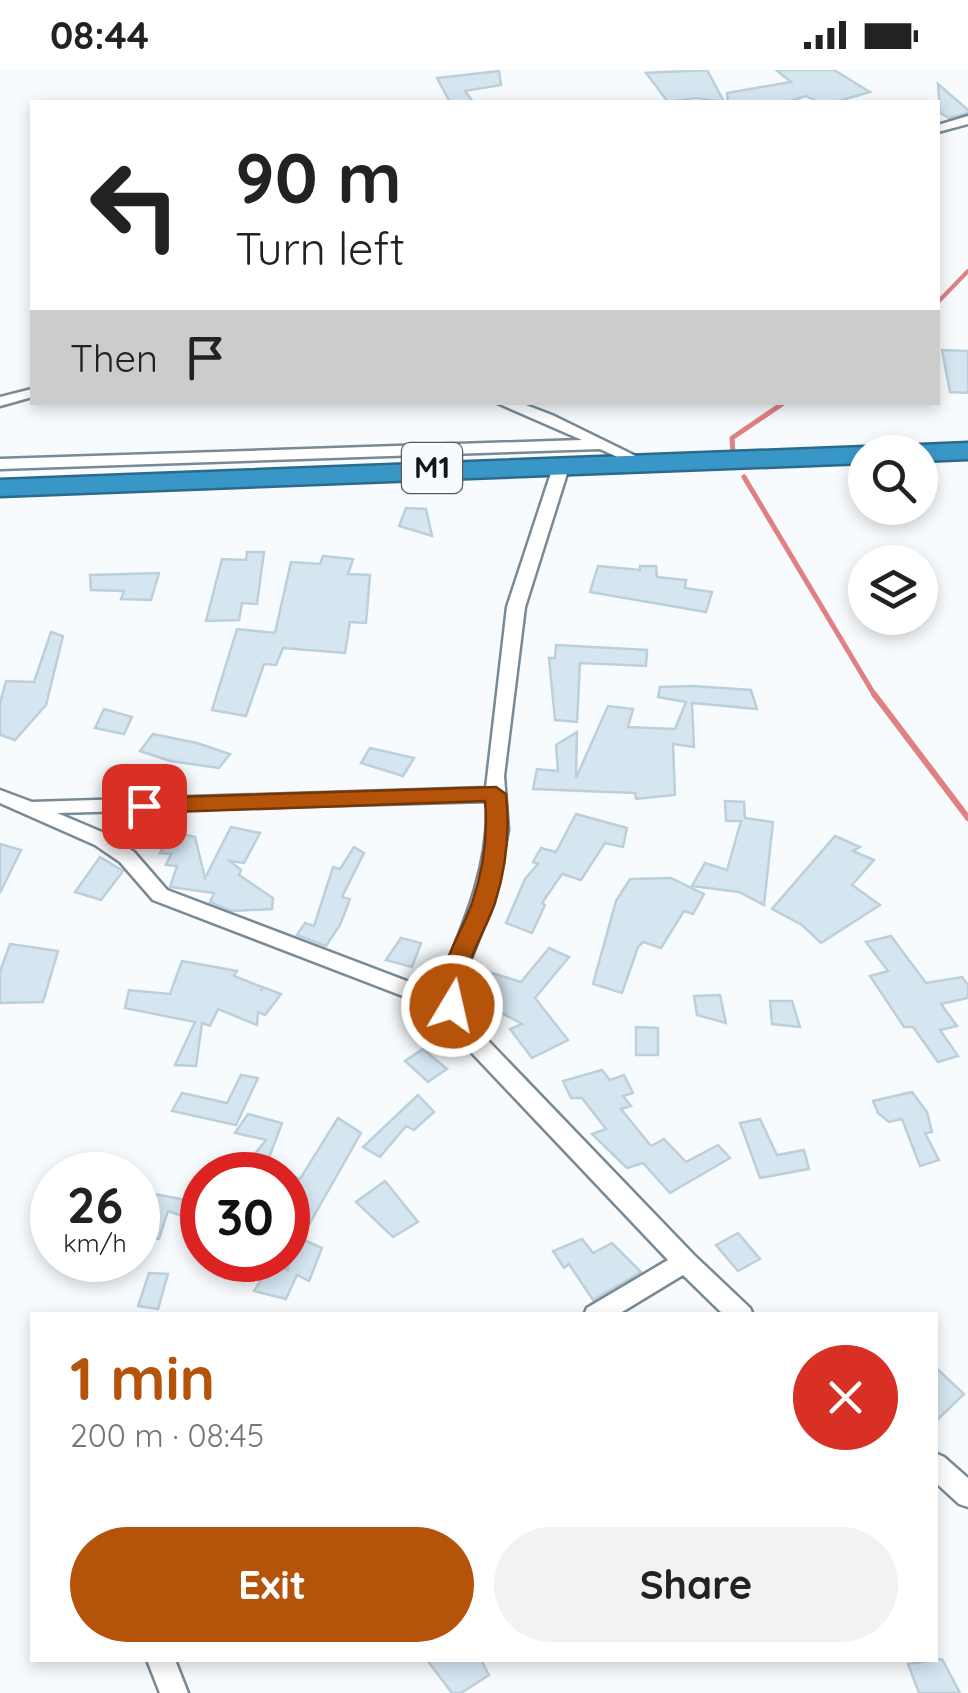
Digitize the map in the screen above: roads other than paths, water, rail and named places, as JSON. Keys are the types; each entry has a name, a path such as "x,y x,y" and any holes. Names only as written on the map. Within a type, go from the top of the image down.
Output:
{"highway":[{"path":"938,452 968,451"},
{"name":"M1","path":"0,488 562,464 848,457"}],"street":[{"path":"940,128 968,120"},
{"path":"0,402 30,394"},
{"path":"509,405 642,463"},
{"path":"0,464 604,444"},
{"path":"562,464 516,607 496,794 498,830 486,889 449,986 452,1006 462,1028 684,1262 738,1312"},
{"path":"30,808 496,794"},
{"path":"0,796 115,848 160,895 452,1006"},
{"path":"601,1312 684,1262"},
{"path":"938,1468 968,1495"},
{"path":"162,1662 174,1693"}],"waterway":[{"path":"940,300 968,271"},
{"path":"733,454 732,438 781,405"},
{"path":"744,477 875,696"},
{"path":"874,694 968,818"}]}
